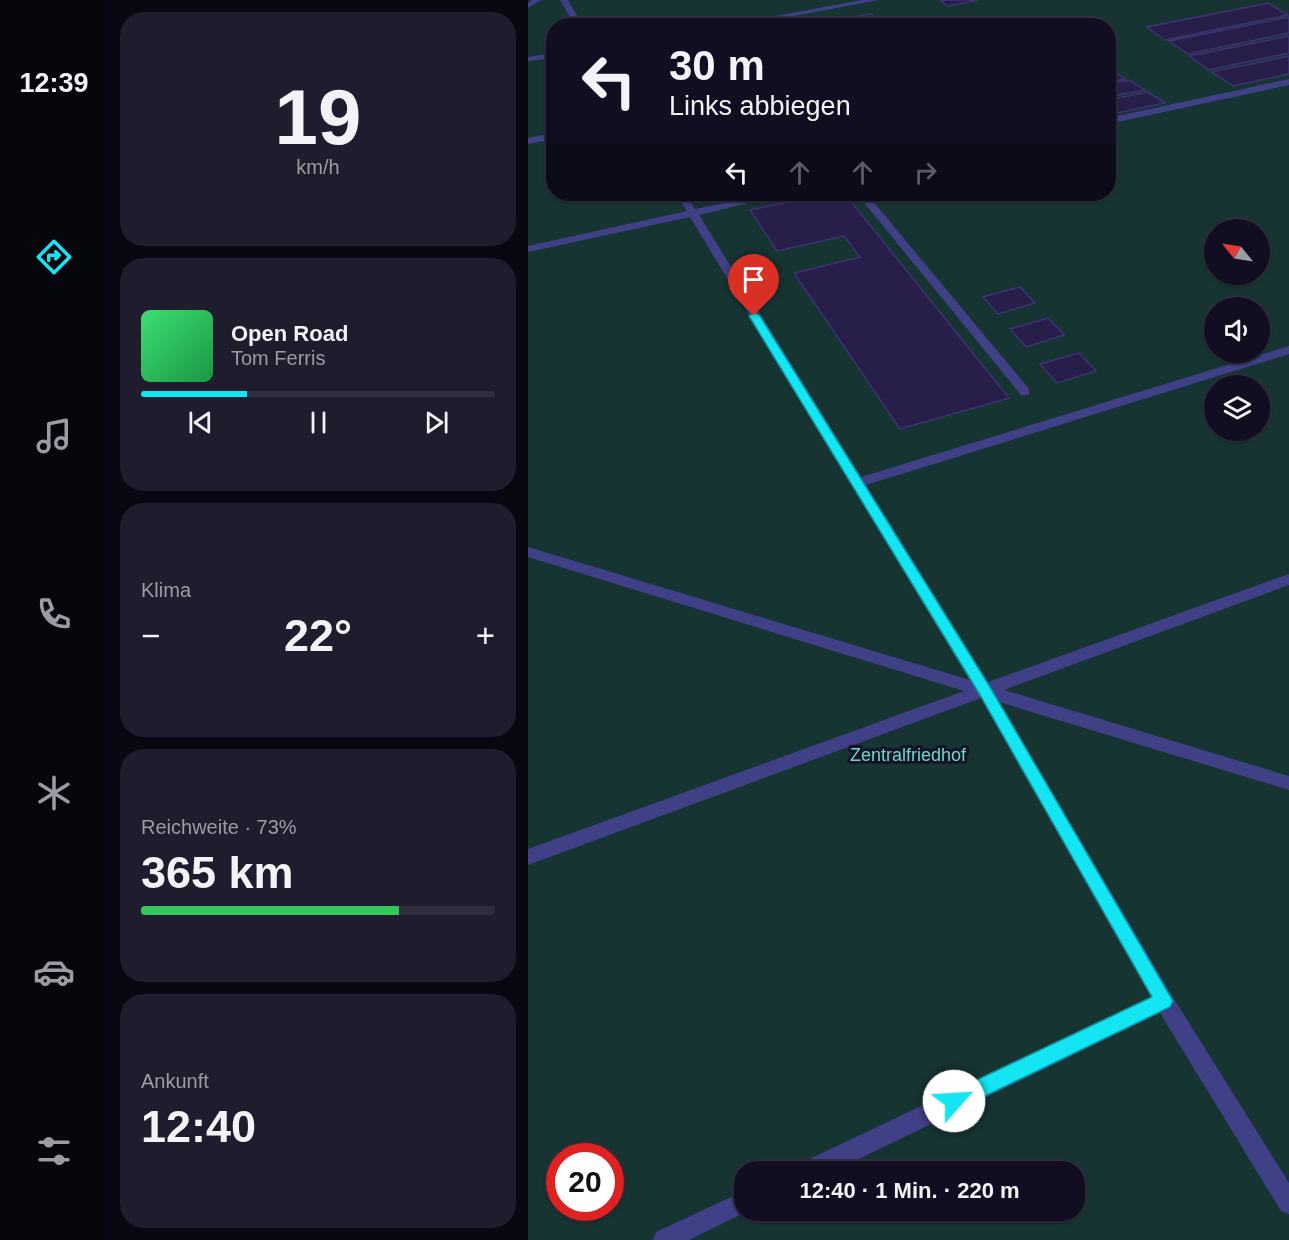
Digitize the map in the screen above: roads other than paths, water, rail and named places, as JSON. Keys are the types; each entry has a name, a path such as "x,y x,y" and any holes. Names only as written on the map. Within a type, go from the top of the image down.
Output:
{"lane":[{"path":"528,6 537,0"},
{"path":"564,0 574,18"},
{"path":"771,18 875,0"},
{"path":"528,59 546,56"},
{"path":"1116,120 1289,82"},
{"path":"528,141 546,138"},
{"path":"685,201 985,691 1164,1001 1289,1203"},
{"path":"528,249 747,201"},
{"path":"868,201 1025,392"},
{"path":"857,483 1289,350"},
{"path":"528,552 1289,783"},
{"path":"528,857 1289,579"},
{"path":"830,1161 1164,1001"},
{"path":"664,1240 734,1207"}],"park label":[{"name":"Zentralfriedhof","path":"908,755"}]}
